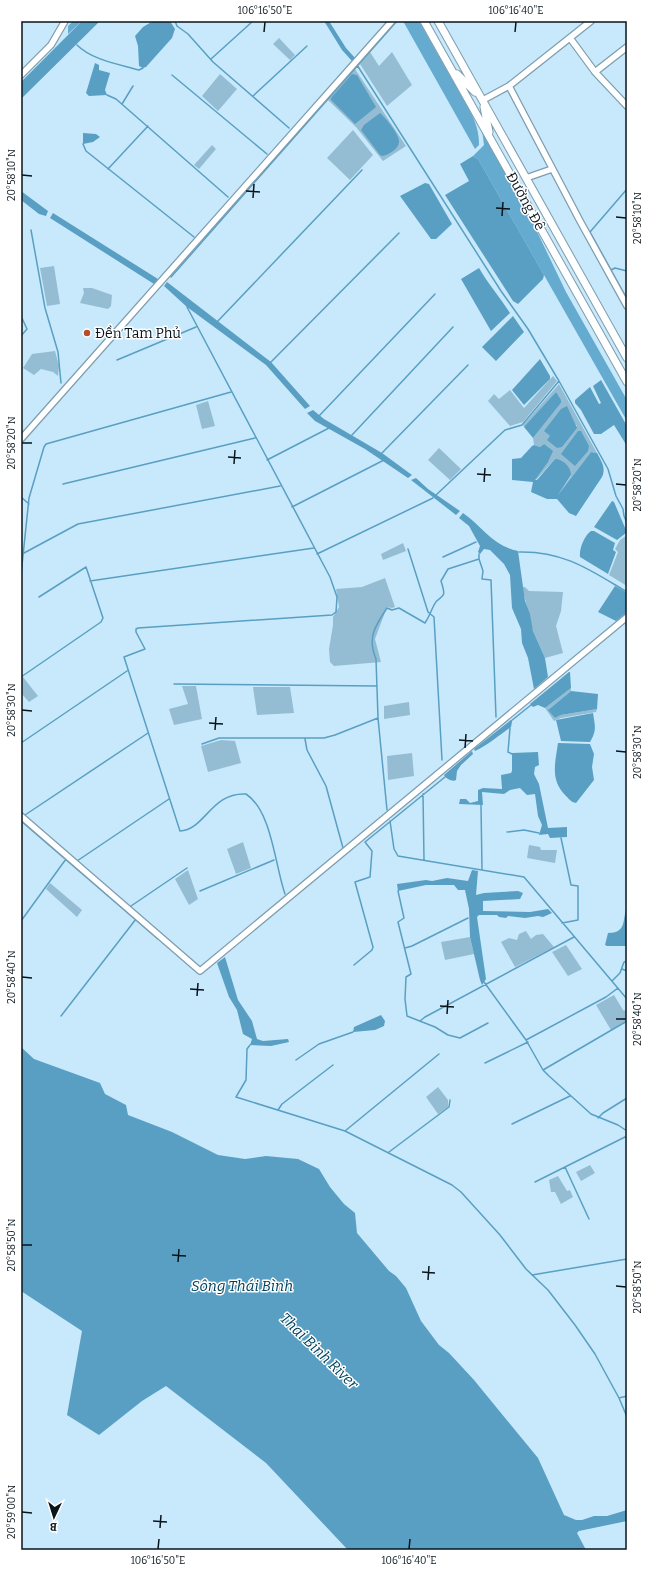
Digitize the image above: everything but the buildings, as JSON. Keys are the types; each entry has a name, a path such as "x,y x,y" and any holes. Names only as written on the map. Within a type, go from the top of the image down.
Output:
{"street":[{"path":"21,75 51,45 65,21"},
{"path":"21,439 392,21"},
{"name":"Đường Đê","path":"424,21 627,382"},
{"name":"Đường Đê","path":"438,21 627,358"},
{"path":"483,100 509,86 591,21"},
{"path":"570,38 594,72 627,105"},
{"path":"594,72 627,47"},
{"path":"450,66 483,100 490,138"},
{"path":"509,86 627,306"},
{"path":"526,178 552,168"},
{"path":"21,816 200,971 627,617"}],"shaded area":[{"path":"73,21 82,21 68,34 68,26"},
{"path":"403,21 419,21 470,111 478,136 479,145 475,149"},
{"path":"279,38 295,55 290,60 273,44"},
{"path":"370,52 379,66 392,52 412,85 387,106 360,64"},
{"path":"355,69 406,146 383,161 356,127 328,100"},
{"path":"220,74 237,89 218,111 202,96"},
{"path":"353,130 373,155 350,180 327,158"},
{"path":"482,130 530,217 566,292 627,400 627,421 478,159 473,156 484,145"},
{"path":"212,145 216,149 199,169 194,165"},
{"path":"54,266 60,304 47,306 40,268"},
{"path":"83,288 92,288 112,295 111,306 108,309 80,303 84,293"},
{"path":"55,351 59,366 58,376 53,372 41,369 34,375 23,368 32,354"},
{"path":"553,376 557,381 523,422 510,426 488,401 494,394 499,399 510,390 524,408"},
{"path":"559,384 597,453 591,452 558,495 571,476 555,459 535,481 544,444 540,447 534,445 533,438 561,403 556,392 528,425 524,427 523,425","holes":["577,425 562,447 547,433"]},
{"path":"208,401 215,426 202,429 196,405"},
{"path":"439,448 461,469 450,480 428,460"},
{"path":"627,535 627,586 609,575 618,552 615,549 620,540"},
{"path":"403,543 406,551 383,560 381,554"},
{"path":"385,578 395,607 387,607 375,639 381,662 334,666 330,662 329,649 333,617 339,607 336,589 362,587"},
{"path":"522,587 525,587 529,591 563,592 561,611 556,626 563,653 545,658 533,631"},
{"path":"23,677 38,696 29,702 21,693 21,678"},
{"path":"182,686 196,686 202,719 174,725 169,709 188,704"},
{"path":"253,687 290,687 294,713 257,715"},
{"path":"571,688 571,691 549,709 555,718 561,715 597,709 596,712 561,718 554,721 545,708"},
{"path":"409,702 410,715 384,719 384,706"},
{"path":"221,740 235,741 241,763 208,772 201,746"},
{"path":"412,753 414,776 388,780 387,756"},
{"path":"243,842 251,868 236,874 227,849"},
{"path":"529,845 540,847 541,850 557,850 555,863 527,858"},
{"path":"188,870 198,899 189,905 175,879"},
{"path":"50,883 82,910 77,917 46,889"},
{"path":"526,931 531,939 536,935 543,934 554,947 515,967 501,942 509,938 517,940 519,934"},
{"path":"470,937 474,954 445,960 441,942"},
{"path":"566,945 582,969 568,976 552,952"},
{"path":"614,995 623,1010 627,1011 627,1020 611,1030 596,1005"},
{"path":"438,1087 448,1100 448,1107 438,1114 426,1097"},
{"path":"590,1165 595,1173 581,1181 576,1172"},
{"path":"558,1176 567,1191 570,1190 573,1197 561,1204 555,1192 551,1192 549,1180"}],"water":[{"path":"82,21 100,21 21,99 21,82"},
{"path":"153,21 170,21 175,29 172,38 146,67 143,68 139,66 138,46 135,36 143,27"},
{"path":"324,21 329,21 346,48 355,58 352,61 342,50"},
{"path":"95,63 99,65 99,70 110,73 105,90 107,95 89,96 86,93"},
{"path":"352,74 357,75 376,107 355,124 331,100 331,98"},
{"path":"380,113 395,131 399,139 399,145 395,149 382,156 361,130 364,125"},
{"path":"83,133 96,134 100,137 93,142 83,144"},
{"path":"473,156 478,159 544,275 543,279 518,304 513,301 445,195 469,181 460,164"},
{"path":"425,183 429,184 452,224 436,239 431,239 400,196"},
{"path":"21,191 48,211 46,216 39,214 21,200"},
{"path":"53,213 158,279 154,284 50,218"},
{"path":"479,268 510,313 491,331 461,279"},
{"path":"167,282 271,362 310,406 305,409 266,365 187,307 164,286"},
{"path":"513,316 524,332 496,361 482,347"},
{"path":"540,359 550,376 550,379 524,405 512,390"},
{"path":"601,380 627,426 627,446 614,425 601,434 594,434 581,410 575,403 575,400 590,387 599,404 601,403 593,386"},
{"path":"556,392 561,400 561,403 533,438 524,427"},
{"path":"567,406 577,428 562,447 557,448 547,440 550,436 544,431 561,409"},
{"path":"313,410 324,419 382,453 412,475 408,478 365,449 315,421 307,413"},
{"path":"578,431 581,431 589,446 588,451 575,466 561,454"},
{"path":"544,444 553,451 548,462 535,480 537,480 555,459 564,462 571,472 571,475 558,495 591,452 597,453 602,462 604,471 602,477 576,516 569,513 557,499 547,499 531,492 533,482 512,480 512,459 521,458 534,445 540,447"},
{"path":"416,478 428,489 460,511 456,515 411,480"},
{"path":"612,501 614,502 626,530 626,533 617,540 594,527"},
{"path":"463,513 502,545 509,549 518,551 525,601 530,614 533,631 545,658 548,677 534,689 528,658 522,643 521,629 512,608 510,575 504,564 490,550 484,549 480,554 478,552 480,546 469,526 459,518"},
{"path":"591,531 594,531 615,543 613,550 616,552 608,574 580,557 582,543"},
{"path":"615,586 627,593 627,612 616,621 598,612"},
{"path":"569,672 571,688 545,708 538,705 533,707 530,704"},
{"path":"571,691 598,694 597,709 561,715 555,718 548,710"},
{"path":"593,713 595,728 590,742 561,741 556,720"},
{"path":"511,720 511,727 475,751 474,749"},
{"path":"558,743 590,744 594,754 592,767 594,780 576,803 570,800 561,790 556,778 555,765"},
{"path":"472,751 473,754 457,771 455,781 448,779 444,775"},
{"path":"538,752 539,765 535,767 534,774 539,784 548,828 567,827 567,837 550,838 548,834 539,835 542,825 538,816 535,794 527,795 520,788 510,790 504,794 482,792 483,805 459,804 460,799 466,799 470,803 478,801 478,790 483,788 502,789 501,775 511,773 512,771 512,753"},
{"path":"472,870 478,871 476,895 484,893 518,891 523,893 520,899 483,901 483,911 530,912 548,909 552,913 543,917 538,916 525,918 508,916 506,918 499,917 497,915 479,915 477,917 486,979 482,985 470,937 469,909 465,890 458,890 454,885 426,885 398,891 397,884 447,878 468,881"},
{"path":"627,907 627,946 605,945 608,933 618,931 623,925"},
{"path":"225,957 238,1000 252,1021 257,1039 263,1041 288,1039 289,1042 271,1046 250,1045 252,1039 243,1034 237,1010 229,997 217,963"},
{"path":"381,1015 385,1021 384,1026 375,1030 353,1032 354,1027"},
{"name":"Sông Thái Bình","path":"21,1047 34,1059 100,1083 105,1094 126,1105 128,1115 172,1132 218,1155 245,1159 266,1156 298,1159 319,1169 330,1187 344,1204 355,1213 357,1233 389,1271 396,1276 406,1288 421,1321 439,1345 449,1353 474,1380 538,1458 564,1515 576,1520 582,1520 594,1516 607,1516 627,1510 627,1521 579,1531 577,1533 586,1550 348,1550 266,1463 166,1386 142,1401 99,1435 67,1415 82,1331 21,1291"}],"waterway":[{"path":"175,21 177,26 188,34 213,62 289,128"},
{"path":"211,59 253,21"},
{"path":"171,277 397,21"},
{"path":"77,45 90,54 106,61 139,70 143,68"},
{"path":"253,96 307,46"},
{"path":"357,65 501,291 528,329 559,381 608,469 616,496 623,509 627,523"},
{"path":"172,75 267,154"},
{"path":"122,104 133,86"},
{"path":"107,95 116,99 228,197"},
{"path":"108,169 148,126"},
{"path":"83,144 86,151 194,237"},
{"path":"217,322 362,170"},
{"path":"627,189 590,232 627,299"},
{"path":"31,230 45,308 58,352 61,383"},
{"path":"271,362 399,233"},
{"path":"611,270 615,268 627,271"},
{"path":"319,416 435,294"},
{"path":"187,307 330,577 337,597 336,612 332,615 138,628 136,629 136,632 145,649 124,657 180,831 189,829 196,825 224,799 234,795 246,794 255,802 262,813 272,840 285,894"},
{"path":"21,316 27,329 21,336"},
{"path":"117,360 196,327"},
{"path":"352,435 453,327"},
{"path":"382,453 468,365"},
{"path":"436,495 505,430 522,425 559,381"},
{"path":"21,575 29,498 46,444 231,392"},
{"path":"267,460 329,428"},
{"path":"63,484 255,438"},
{"path":"292,507 384,460"},
{"path":"24,553 78,524 280,486"},
{"path":"21,497 29,504"},
{"path":"317,554 433,498"},
{"path":"443,557 476,542"},
{"path":"90,581 314,548"},
{"path":"408,549 428,612 434,617 442,760"},
{"path":"519,552 550,555 563,558 588,569 627,592"},
{"path":"479,554 479,559"},
{"path":"387,810 378,718 376,659 372,645 374,632 387,608 392,610 399,608 425,623 436,601 443,595 444,592 441,581 448,569 479,559 483,571 482,579 491,580 496,717"},
{"path":"21,677 101,622 103,618 86,567 39,597"},
{"path":"21,743 127,671"},
{"path":"174,684 376,686"},
{"path":"511,721 531,705"},
{"path":"202,744 219,738 324,738 378,718"},
{"path":"510,728 508,752 512,754"},
{"path":"25,815 148,733"},
{"path":"305,739 307,750 326,786 343,848"},
{"path":"354,965 372,950 373,947 355,882 370,877 372,851 365,842 445,777"},
{"path":"423,794 424,860"},
{"path":"77,861 169,799"},
{"path":"481,805 482,870"},
{"path":"21,821 158,939"},
{"path":"390,821 394,849 398,856 524,877 627,999"},
{"path":"507,832 524,830 539,833"},
{"path":"561,838 571,885 578,886 578,920 562,923"},
{"path":"21,921 66,859"},
{"path":"200,891 274,860"},
{"path":"131,906 187,868"},
{"path":"398,891 404,918 398,922 411,974 406,977 405,999 407,1016 435,1027 448,1035 460,1038 488,1023"},
{"path":"405,948 412,946 468,918"},
{"path":"61,1016 136,919"},
{"path":"420,1021 574,937"},
{"path":"612,981 620,973 624,962 627,961"},
{"path":"622,969 627,971"},
{"path":"484,982 526,1040 543,1070 591,1114 618,1125 627,1131"},
{"path":"526,1040 606,997 618,988"},
{"path":"543,1070 627,1021"},
{"path":"296,1060 319,1044 353,1032"},
{"path":"485,1063 528,1042"},
{"path":"250,1045 247,1049 246,1080 236,1097 345,1131 452,1185 461,1192 500,1235 526,1269 548,1290 575,1325 595,1354 619,1398 627,1417"},
{"path":"345,1131 439,1054"},
{"path":"278,1110 282,1104 333,1065"},
{"path":"512,1124 570,1096"},
{"path":"598,1118 603,1113 627,1098"},
{"path":"389,1152 449,1107 450,1100"},
{"path":"535,1182 627,1136"},
{"path":"565,1167 589,1219"},
{"path":"532,1275 627,1259"},
{"path":"619,1398 627,1396"}],"place":[{"name":"Đền Tam Phủ","path":"87,333"}],"water label":[{"name":"Thai Binh River","path":"319,1351"}]}
